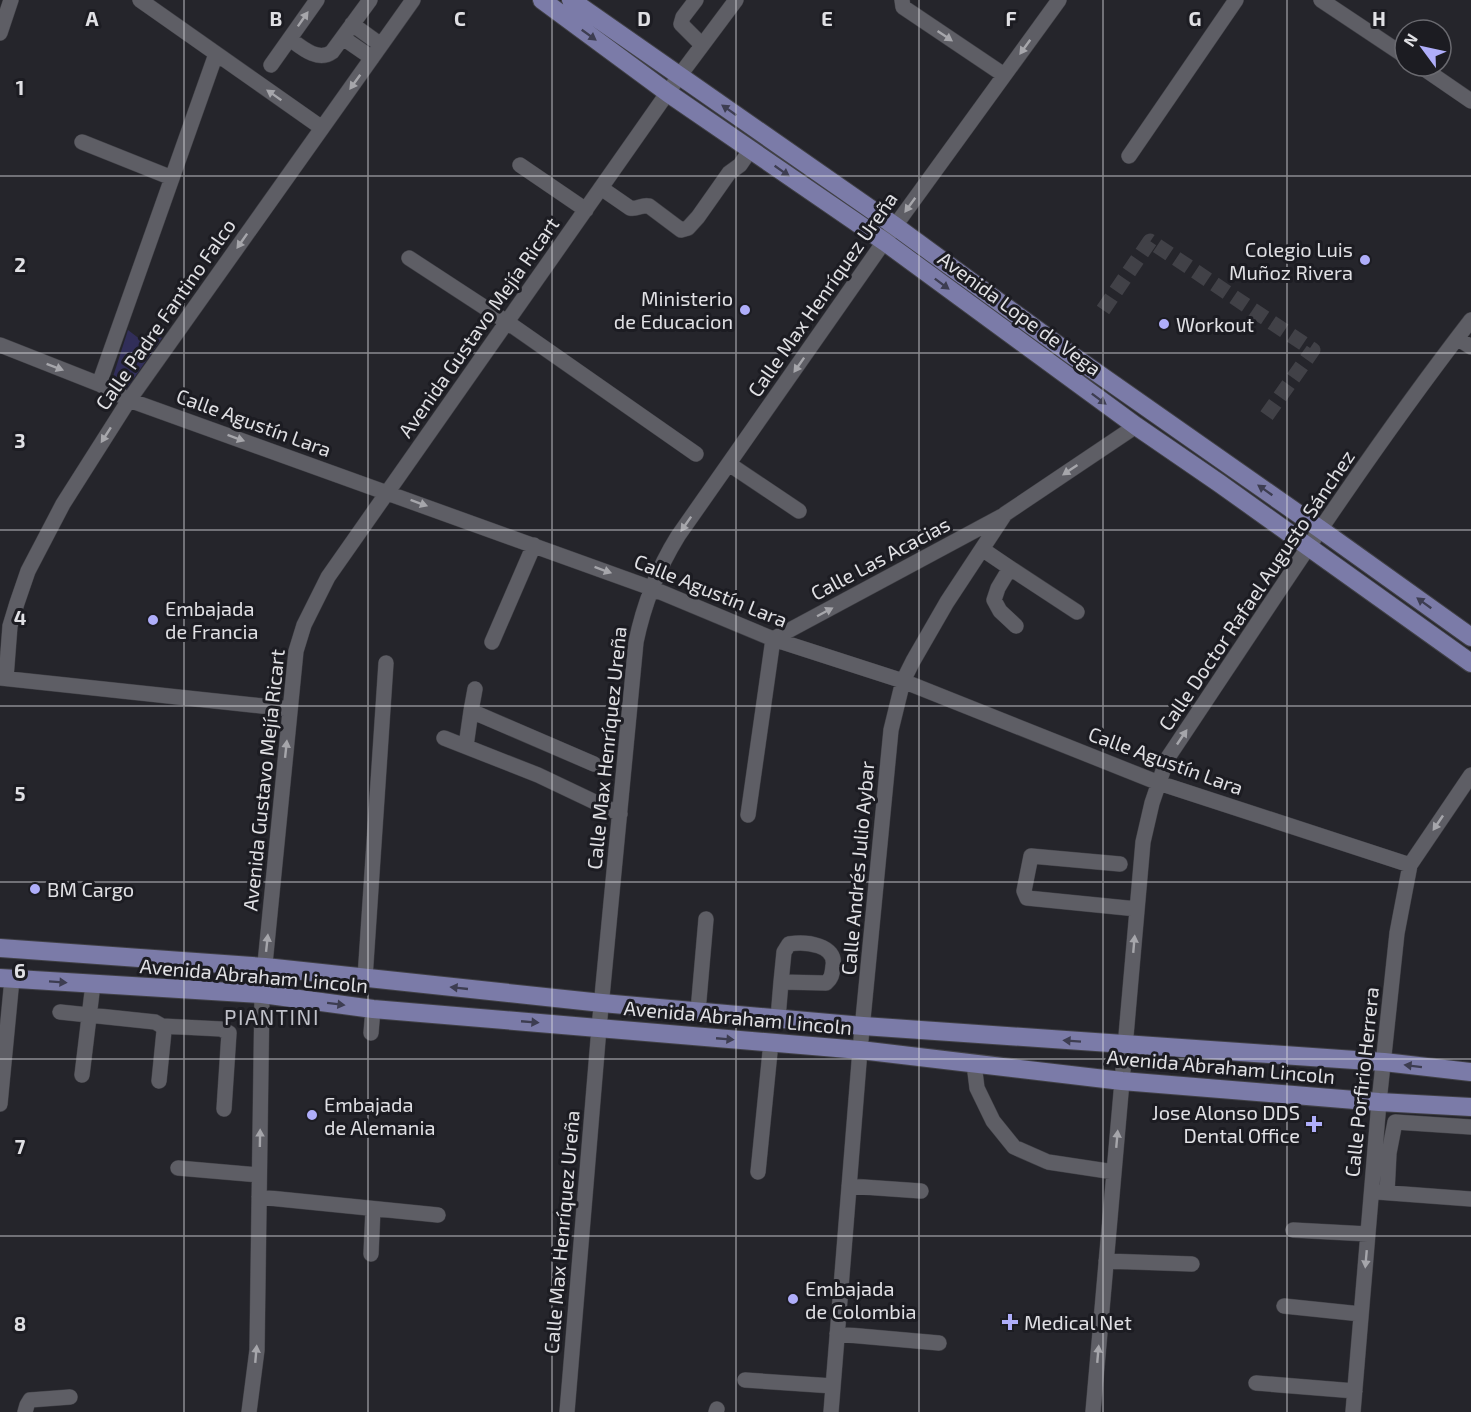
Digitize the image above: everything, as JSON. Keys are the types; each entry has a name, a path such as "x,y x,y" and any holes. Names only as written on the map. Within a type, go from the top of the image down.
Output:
{"main road":[{"name":"Avenida Lope de Vega","path":"542,0 668,93 885,242 1136,426 1220,483 1471,663"},
{"name":"Avenida Lope de Vega","path":"571,0 895,226 1073,356 1320,528 1471,637"},
{"name":"Avenida Abraham Lincoln","path":"0,948 265,967 602,1003 863,1026 1384,1062 1471,1072"},
{"name":"Avenida Abraham Lincoln","path":"6,978 262,994 373,1009 860,1050 1122,1081 1379,1102 1471,1107"}],"street":[{"path":"0,33 11,0"},
{"path":"140,0 322,128"},
{"path":"271,65 317,0"},
{"path":"290,39 322,57 332,52 370,0"},
{"name":"Calle Padre Fantino Falco","path":"3,678 10,626 28,571 63,504 129,399 413,0"},
{"path":"696,0 683,17 681,24 702,45"},
{"name":"Avenida Gustavo Mejía Ricart","path":"249,1412 257,1350 262,994 296,651 304,625 328,577 680,75 736,0"},
{"path":"902,0 903,7 1004,75"},
{"name":"Calle Max Henríquez Ureña","path":"567,1412 599,1028 636,642 651,588 664,558 678,536 895,226 1059,0"},
{"path":"1129,156 1236,0"},
{"path":"1322,0 1393,48"},
{"path":"352,24 381,45"},
{"path":"343,38 372,58"},
{"path":"99,384 216,54"},
{"path":"1437,78 1471,101"},
{"path":"82,142 172,178"},
{"path":"601,188 630,208 650,206 681,230 688,228 729,173 740,165 751,149"},
{"path":"520,165 586,210"},
{"path":"409,258 507,322 696,454"},
{"name":"Calle Doctor Rafael Augusto Sánchez","path":"1093,1412 1143,842 1152,803 1167,759 1320,528 1414,395 1471,320"},
{"path":"1457,338 1471,347"},
{"name":"Calle Agustín Lara","path":"0,345 99,384 129,399 651,588 773,639 903,681 1159,783 1410,865"},
{"name":"Calle Andrés Julio Aybar","path":"831,1412 860,1050 891,730 903,681 947,602 1005,514 1136,426"},
{"path":"729,464 799,511"},
{"name":"Calle Las Acacias","path":"773,639 1005,514"},
{"path":"492,642 534,545"},
{"path":"982,549 1077,612"},
{"path":"1010,568 994,600 1000,611 1016,626"},
{"path":"747,815 773,639"},
{"path":"365,978 386,663"},
{"path":"3,678 290,709"},
{"path":"466,746 475,688"},
{"path":"471,711 594,764"},
{"path":"444,738 538,775 620,814"},
{"name":"Calle Porfirio Herrera","path":"1353,1412 1368,1234 1379,1192 1382,1153 1379,1102 1397,933 1410,865 1471,775"},
{"path":"1120,864 1031,856 1024,891 1026,898 1137,909"},
{"path":"698,1011 706,919"},
{"path":"0,1104 6,978"},
{"path":"778,1018 782,982"},
{"path":"82,1075 93,984"},
{"path":"371,1034 373,1009"},
{"path":"60,1012 155,1022 162,1026 221,1029 229,1033 224,1109"},
{"path":"159,1082 164,1030 162,1026"},
{"path":"758,1173 771,1042"},
{"path":"974,1064 977,1088 993,1121 1014,1147 1048,1162 1114,1172"},
{"path":"1452,1106 1453,1125"},
{"path":"1382,1153 1395,1122 1471,1127"},
{"path":"178,1168 260,1174"},
{"path":"849,1186 921,1191"},
{"path":"1379,1192 1471,1199"},
{"path":"259,1197 355,1200 373,1209 438,1215"},
{"path":"371,1254 373,1209"},
{"path":"1293,1230 1368,1234"},
{"path":"1106,1261 1192,1264"},
{"path":"1284,1306 1361,1314"},
{"path":"837,1334 939,1343"},
{"path":"745,1380 833,1386"},
{"path":"1256,1383 1355,1391"},
{"path":"26,1412 30,1400 70,1397"}],"shaded area":[{"path":"128,330 145,343 155,333 162,338 125,391 110,386"}],"tunnel":[{"path":"1103,310 1150,241 1313,350 1262,422"}],"place":[{"name":"Colegio Luis Muñoz Rivera","path":"1365,260"},
{"name":"Ministerio de Educacion","path":"745,310"},
{"name":"Workout","path":"1164,324"},
{"name":"Embajada de Francia","path":"153,620"},
{"name":"BM Cargo","path":"35,889"},
{"name":"Embajada de Alemania","path":"312,1115"},
{"name":"Jose Alonso DDS Dental Office","path":"1314,1124"},
{"name":"Embajada de Colombia","path":"793,1299"},
{"name":"Medical Net","path":"1010,1322"}],"district":[{"name":"PIANTINI","path":"272,1016"}]}
